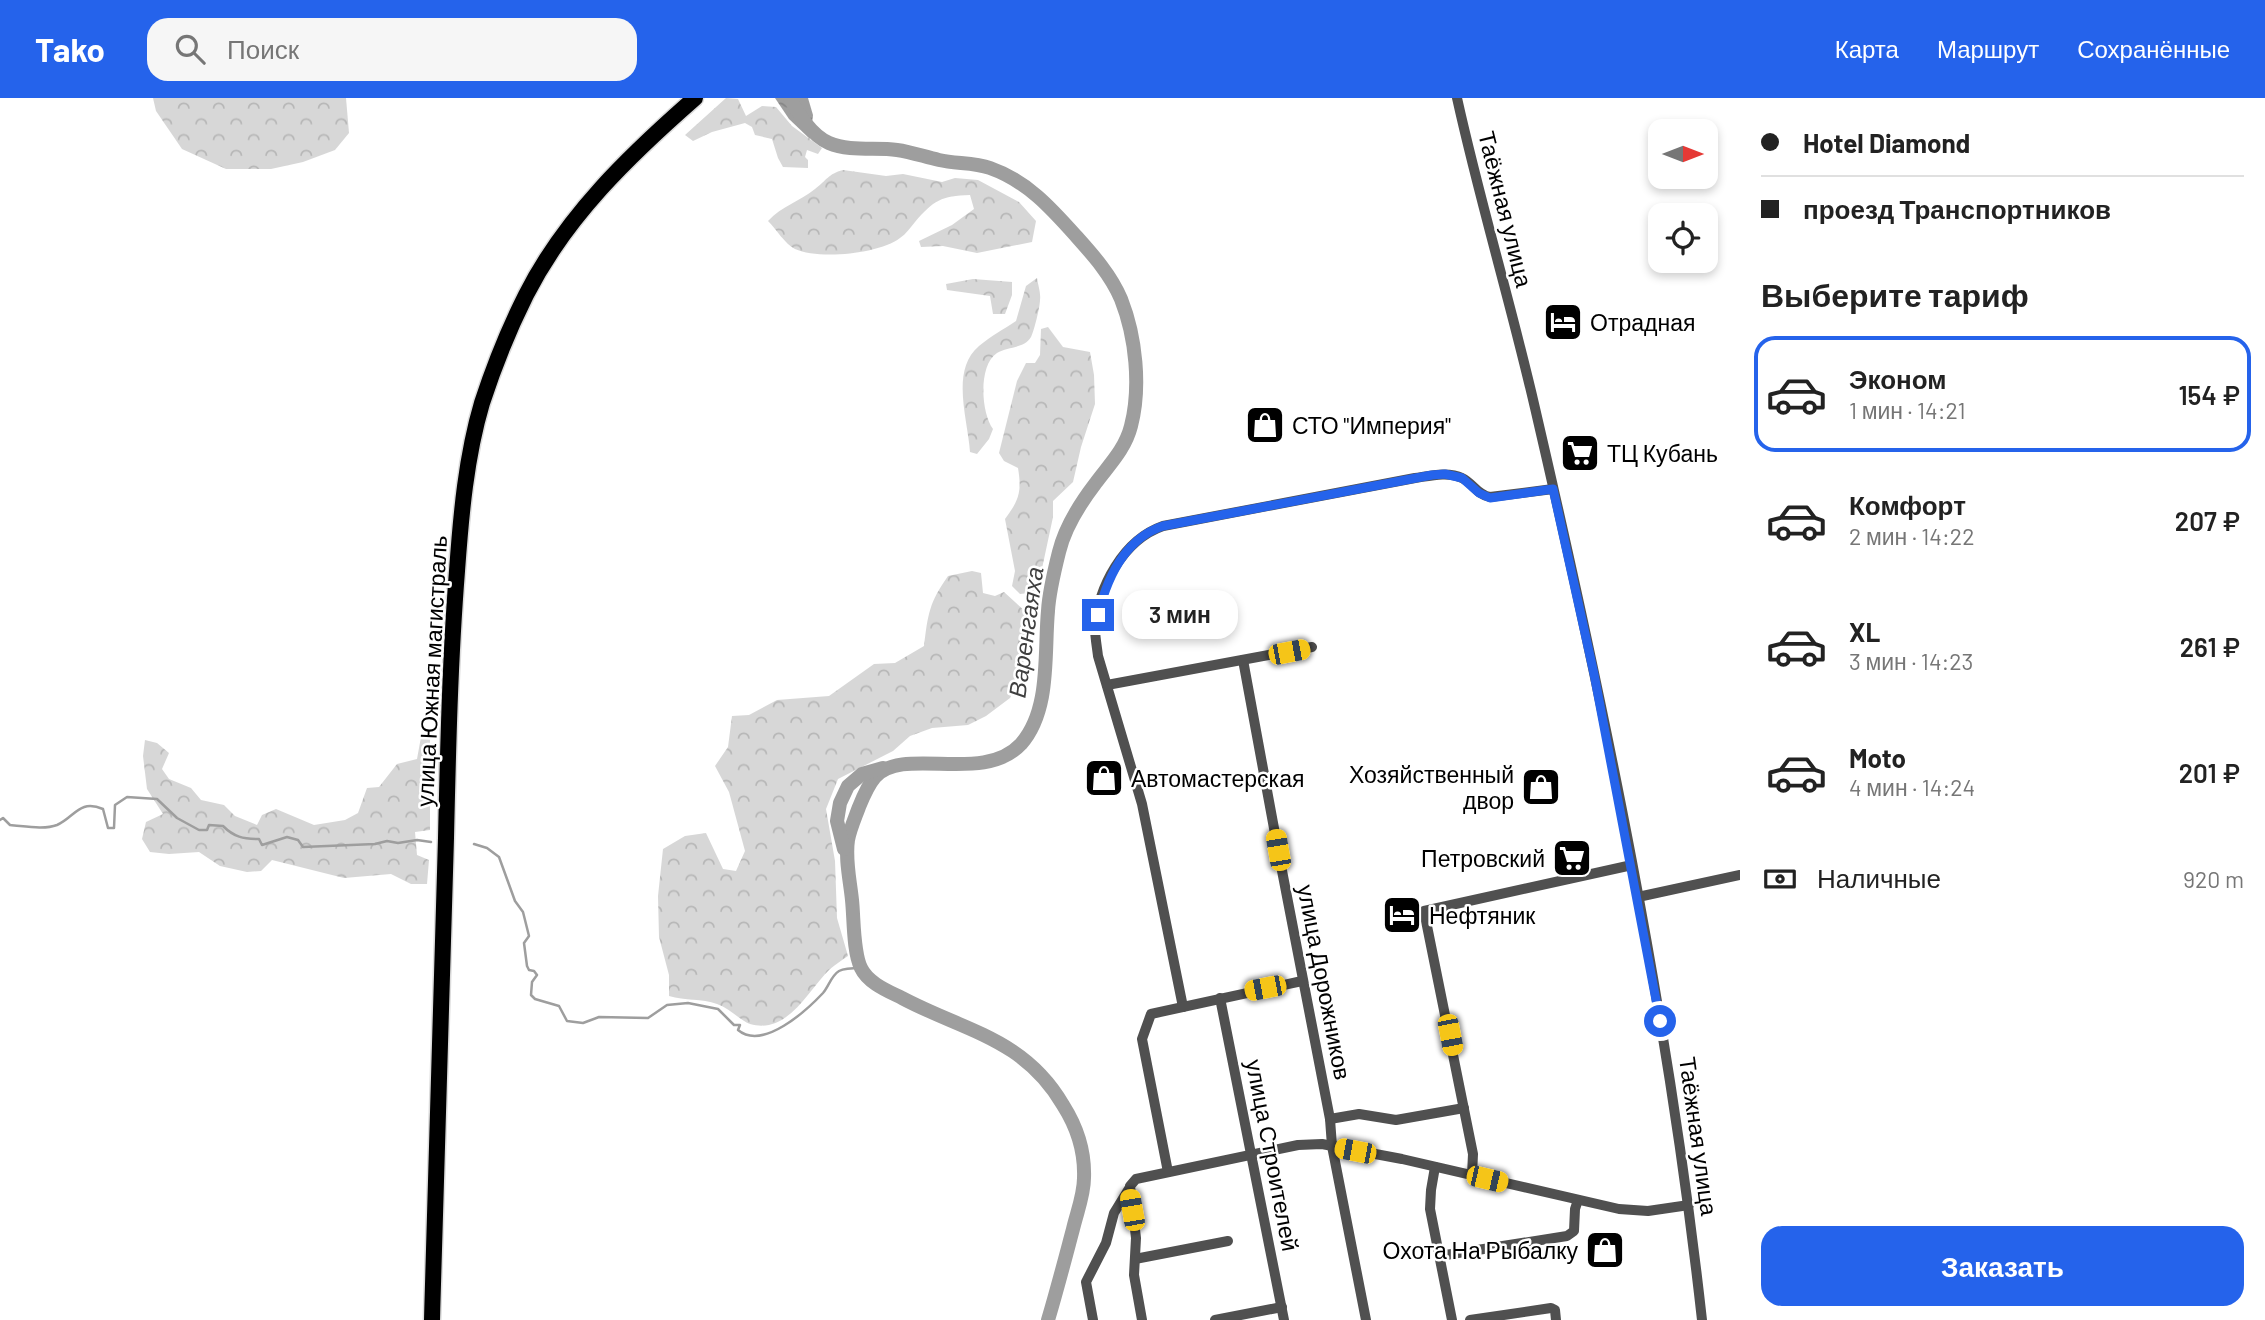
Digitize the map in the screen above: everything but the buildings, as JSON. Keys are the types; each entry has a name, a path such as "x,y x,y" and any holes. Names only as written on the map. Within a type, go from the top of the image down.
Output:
{"highway":[{"name":"улица Южная магистраль","path":"432,1320 451,671 462,511 473,443 494,368 527,293 548,258 568,228 612,176 695,98"}],"street":[{"name":"Таёжная улица","path":"1457,98 1482,207 1528,379 1594,674 1670,1078 1689,1205 1702,1320"},
{"path":"1183,1007 1142,804 1098,656 1095,631 1105,587 1126,551 1152,530 1176,523 1432,475 1445,474 1462,478 1479,493 1490,498 1553,489"},
{"path":"1107,685 1312,647"},
{"name":"улица Дорожников","path":"1243,660 1366,1320"},
{"path":"1472,1175 1473,1154 1424,911 1632,865"},
{"path":"1638,897 1740,875"},
{"path":"1168,1172 1142,1039 1151,1014 1302,981"},
{"name":"улица Строителей","path":"1220,998 1284,1320"},
{"path":"1330,1119 1359,1114 1396,1120 1464,1108"},
{"path":"1093,1320 1086,1282 1106,1243 1114,1213 1136,1178 1308,1144 1332,1146 1435,1167 1619,1209 1640,1212 1689,1205"},
{"path":"1435,1167 1430,1209 1452,1320"},
{"path":"1131,1184 1136,1238 1134,1275 1142,1320"},
{"path":"1439,1256 1567,1236 1574,1231 1578,1200"},
{"path":"1135,1259 1228,1241"},
{"path":"1215,1320 1282,1307"},
{"path":"1470,1320 1550,1308 1555,1310 1556,1320"}],"green space":[{"path":"153,98 346,98 349,133 335,150 303,162 271,169 226,169 182,149 156,111"},
{"path":"726,98 738,99 746,116 762,106 776,107 792,126 822,148 818,154 807,150 805,157 808,160 808,168 783,167 772,139 755,135 752,127 745,123 712,132 693,141 685,135"},
{"path":"843,170 886,176 903,174 942,182 955,178 978,180 1019,202 1036,221 1032,242 977,253 943,246 921,247 919,241 952,225 974,209 970,195 939,201 902,236 878,248 833,255 806,252 791,247 768,221 831,175"},
{"path":"1037,278 1040,303 1031,337 1024,344 1001,351 991,359 983,390 986,412 993,429 977,454 970,452 963,396 965,368 970,356 979,346 1016,321 1026,286"},
{"path":"973,279 1012,282 1012,295 1005,314 993,314 990,296 947,290 946,284"},
{"path":"1048,327 1063,347 1090,352 1095,404 1073,482 1053,501 1053,517 1037,592 1020,594 1012,586 1015,571 1005,519 1018,495 1018,468 1004,461 999,453 1017,381 1026,363 1035,363 1040,355 1041,329"},
{"path":"972,571 981,573 983,593 995,596 1004,592 1027,613 1020,679 1010,698 986,716 968,725 932,728 910,736 893,751 838,779 826,809 835,861 837,918 848,956 830,969 786,1017 763,1026 750,1024 717,1004 669,996 669,975 659,937 658,896 663,849 685,836 706,833 723,869 736,871 745,851 729,792 715,766 728,747 732,716 749,715 777,700 829,696 874,664 895,663 924,646 930,609 942,585 948,576"},
{"path":"421,737 430,737 430,830 415,832 417,855 429,860 427,884 411,884 391,874 344,878 272,860 261,871 247,872 220,866 199,852 150,852 142,839 146,822 163,814 147,789 143,756 145,740 157,743 169,753 162,769 169,779 191,788 201,800 224,805 235,816 257,825 262,815 276,809 314,825 345,820 358,813 367,788 379,787 397,764 417,759"}],"water":[{"path":"775,98 808,98 813,115 810,139 789,119"}],"waterway":[{"name":"Варенгаяха","path":"790,98 811,130 837,146 897,150 945,161 984,166 1016,180 1038,196 1089,250 1121,299 1130,329 1136,379 1131,426 1120,450 1078,508 1062,543 1049,597 1042,698 1031,730 1021,744 1005,756 986,762 905,764 888,768 875,777 866,791 851,828 847,848 855,944 858,961 864,973 885,989 1011,1050 1047,1083 1072,1122 1081,1149 1084,1184 1048,1320"},
{"path":"844,849 837,821 840,803 848,786 862,774 883,768"},
{"path":"0,820 3,818 10,825 46,827 63,822 78,810 95,806 103,809 108,828 114,828 115,805 127,797 157,799 177,818 199,830 207,830 209,825 223,826 239,837 259,839 262,845 287,837 298,840 303,847 375,844 387,841 431,842"},
{"path":"474,844 487,848 499,857 515,901 523,912 529,936 524,943 527,966 537,975 532,982 531,995 535,999 559,1006 567,1021 583,1023 599,1017 648,1018 667,1005 688,1003 718,1009 734,1025 740,1025 738,1030 748,1035 760,1035 772,1032 796,1018 823,993 839,971 861,968"}],"place":[{"name":"Отрадная","path":"1563,322"},
{"name":"СТО \"Империя\"","path":"1265,425"},
{"name":"ТЦ Кубань","path":"1580,453"},
{"name":"Автомастерская","path":"1104,778"},
{"name":"Хозяйственный двор","path":"1541,787"},
{"name":"Петровский","path":"1572,858"},
{"name":"Нефтяник","path":"1402,915"},
{"name":"Охота На Рыбалку","path":"1605,1250"}],"route":[{"path":"1098,615 1105,587 1126,551 1144,535 1163,526 1432,475 1455,475 1490,498 1553,489 1594,674 1660,1021"}]}
